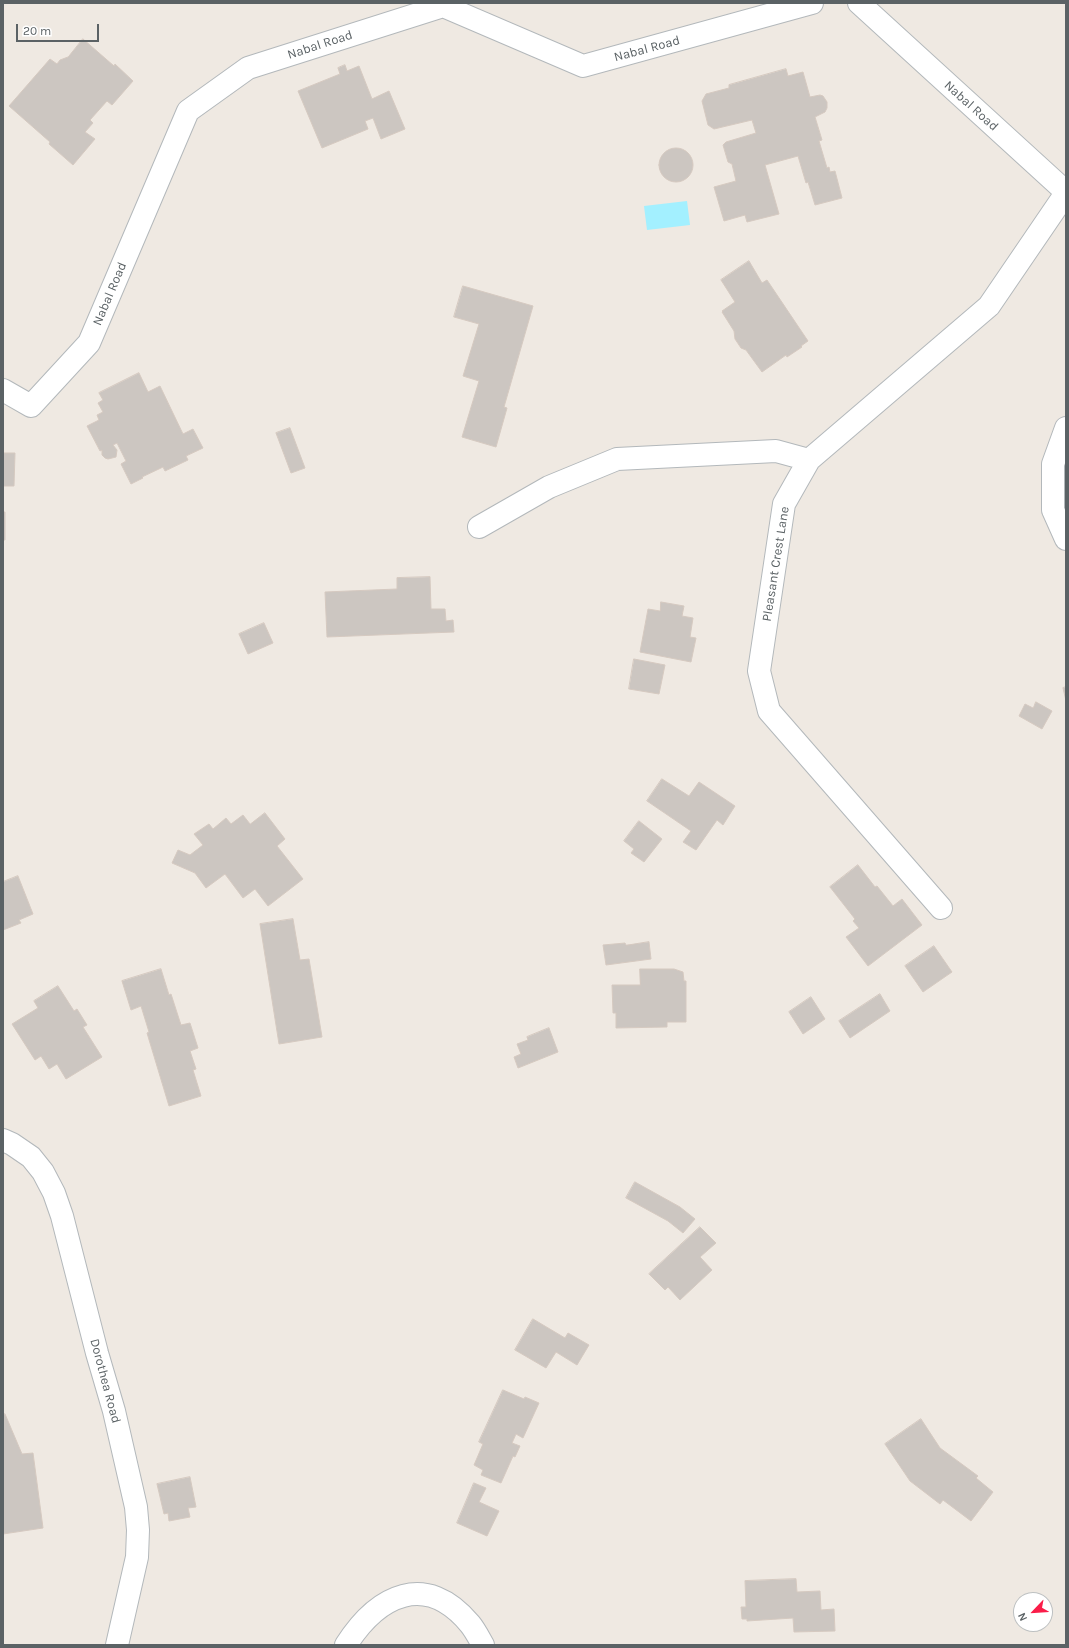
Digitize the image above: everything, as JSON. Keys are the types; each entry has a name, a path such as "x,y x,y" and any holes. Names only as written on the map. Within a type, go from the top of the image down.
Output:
{"street":[{"name":"Nabal Road","path":"3,390 31,406 89,343 188,111 248,68 443,6 583,66 812,3"},
{"name":"Nabal Road","path":"859,3 1066,193"},
{"name":"Pleasant Crest Lane","path":"941,908 769,711 759,671 784,504 809,460 988,306 1066,193"},
{"path":"1066,428 1053,464 1053,510 1066,539"},
{"path":"479,527 549,487 617,459 776,450 809,460"},
{"name":"Dorothea Road","path":"3,1140 12,1144 31,1157 43,1172 54,1193 62,1216 97,1353 114,1411 136,1507 138,1530 137,1557 117,1645"},
{"path":"346,1645 367,1618 386,1602 404,1594 421,1593 438,1598 456,1610 470,1624 483,1645"}],"water":[{"path":"687,201 690,225 647,230 644,206"}],"building":[{"path":"83,39 114,66 115,64 133,81 112,105 107,101 90,120 93,123 85,132 95,139 73,165 49,144 50,142 9,106 50,59 57,64 60,60 68,57"},
{"path":"345,65 347,71 359,66 372,99 389,91 405,129 381,139 373,118 365,121 368,129 322,148 298,91 340,74 338,68"},
{"path":"786,69 788,76 803,72 810,97 820,95 823,96 827,102 825,112 815,117 822,140 819,141 827,168 829,167 830,172 835,171 842,198 815,205 808,182 806,183 798,156 765,165 779,214 747,222 745,215 724,221 714,187 736,181 732,164 728,162 723,145 726,142 756,133 752,120 714,129 708,125 702,101 706,94 729,88 729,85"},
{"path":"676,148 688,153 693,165 688,177 676,182 664,177 659,165 664,153"},
{"path":"749,261 762,283 767,280 808,341 801,346 802,347 787,357 786,355 762,372 746,350 741,348 735,339 734,331 722,312 735,302 721,280"},
{"path":"463,286 533,306 504,407 507,408 496,447 462,437 479,381 463,376 479,324 454,317"},
{"path":"139,373 148,392 160,386 183,434 193,429 203,448 186,456 188,460 165,471 163,467 131,484 121,464 126,461 117,443 113,445 117,450 116,457 108,459 105,458 102,455 102,450 100,451 87,426 99,420 97,415 103,412 98,403 103,400 99,393"},
{"path":"290,428 305,468 291,473 276,433"},
{"path":"3,453 15,453 14,486 3,486"},
{"path":"3,512 5,512 5,540 3,540"},
{"path":"430,577 431,609 445,609 446,621 453,620 454,632 327,637 325,592 397,589 397,578"},
{"path":"661,602 684,606 682,616 693,618 690,637 696,638 691,662 640,652 648,609 660,611"},
{"path":"264,623 273,643 248,654 239,634"},
{"path":"634,659 665,665 659,694 629,689"},
{"path":"1066,687 1066,701 1063,688"},
{"path":"1036,702 1052,711 1042,729 1019,716 1025,704 1033,708"},
{"path":"662,779 689,796 699,782 735,806 723,825 717,820 696,850 683,842 691,831 647,801"},
{"path":"265,813 285,839 277,846 303,879 268,906 255,889 243,898 225,874 206,888 195,873 172,863 178,850 190,855 203,845 194,834 209,824 213,829 226,818 231,824 243,815 250,824"},
{"path":"639,821 662,839 644,862 631,853 634,849 624,841"},
{"path":"858,865 875,887 877,886 893,906 902,899 922,925 868,966 846,937 859,928 853,921 855,919 830,887"},
{"path":"18,876 33,914 19,920 21,923 3,930 3,882"},
{"path":"293,919 300,960 309,959 322,1037 279,1044 260,924"},
{"path":"649,942 651,959 606,965 603,945 625,943 626,945"},
{"path":"934,946 952,972 923,992 905,966"},
{"path":"161,969 169,995 171,994 181,1025 190,1023 198,1048 190,1051 196,1069 193,1070 201,1096 169,1106 147,1033 149,1032 141,1006 131,1010 122,981"},
{"path":"640,969 674,969 683,972 684,981 686,981 686,1022 667,1022 667,1027 616,1028 616,1013 613,1013 612,985 640,985"},
{"path":"58,986 74,1011 77,1009 87,1025 83,1027 102,1057 66,1079 57,1064 49,1069 41,1056 35,1060 12,1024 38,1008 34,1001"},
{"path":"880,994 890,1011 850,1038 839,1021"},
{"path":"811,997 825,1019 803,1034 789,1012"},
{"path":"549,1028 558,1052 518,1068 514,1057 521,1054 517,1044 528,1040 527,1037"},
{"path":"635,1182 680,1207 695,1219 683,1233 668,1221 626,1198"},
{"path":"700,1227 716,1243 700,1257 712,1270 680,1300 668,1287 665,1290 649,1274"},
{"path":"533,1319 565,1338 568,1333 589,1345 577,1365 556,1352 546,1368 515,1350"},
{"path":"503,1390 524,1399 525,1397 539,1403 523,1438 516,1434 512,1443 520,1446 515,1457 513,1456 501,1483 481,1475 483,1470 474,1465 483,1444 479,1442"},
{"path":"5,1414 22,1454 33,1453 43,1528 3,1534 3,1415"},
{"path":"921,1419 940,1448 978,1476 976,1478 993,1492 971,1521 943,1500 940,1504 910,1481 885,1444"},
{"path":"190,1477 196,1507 188,1508 190,1517 169,1521 168,1513 164,1514 157,1484"},
{"path":"474,1483 486,1488 479,1502 499,1511 487,1536 457,1523"},
{"path":"796,1579 797,1592 820,1591 821,1610 834,1609 835,1631 794,1632 793,1618 747,1621 747,1619 742,1619 741,1607 746,1607 745,1581"}]}
